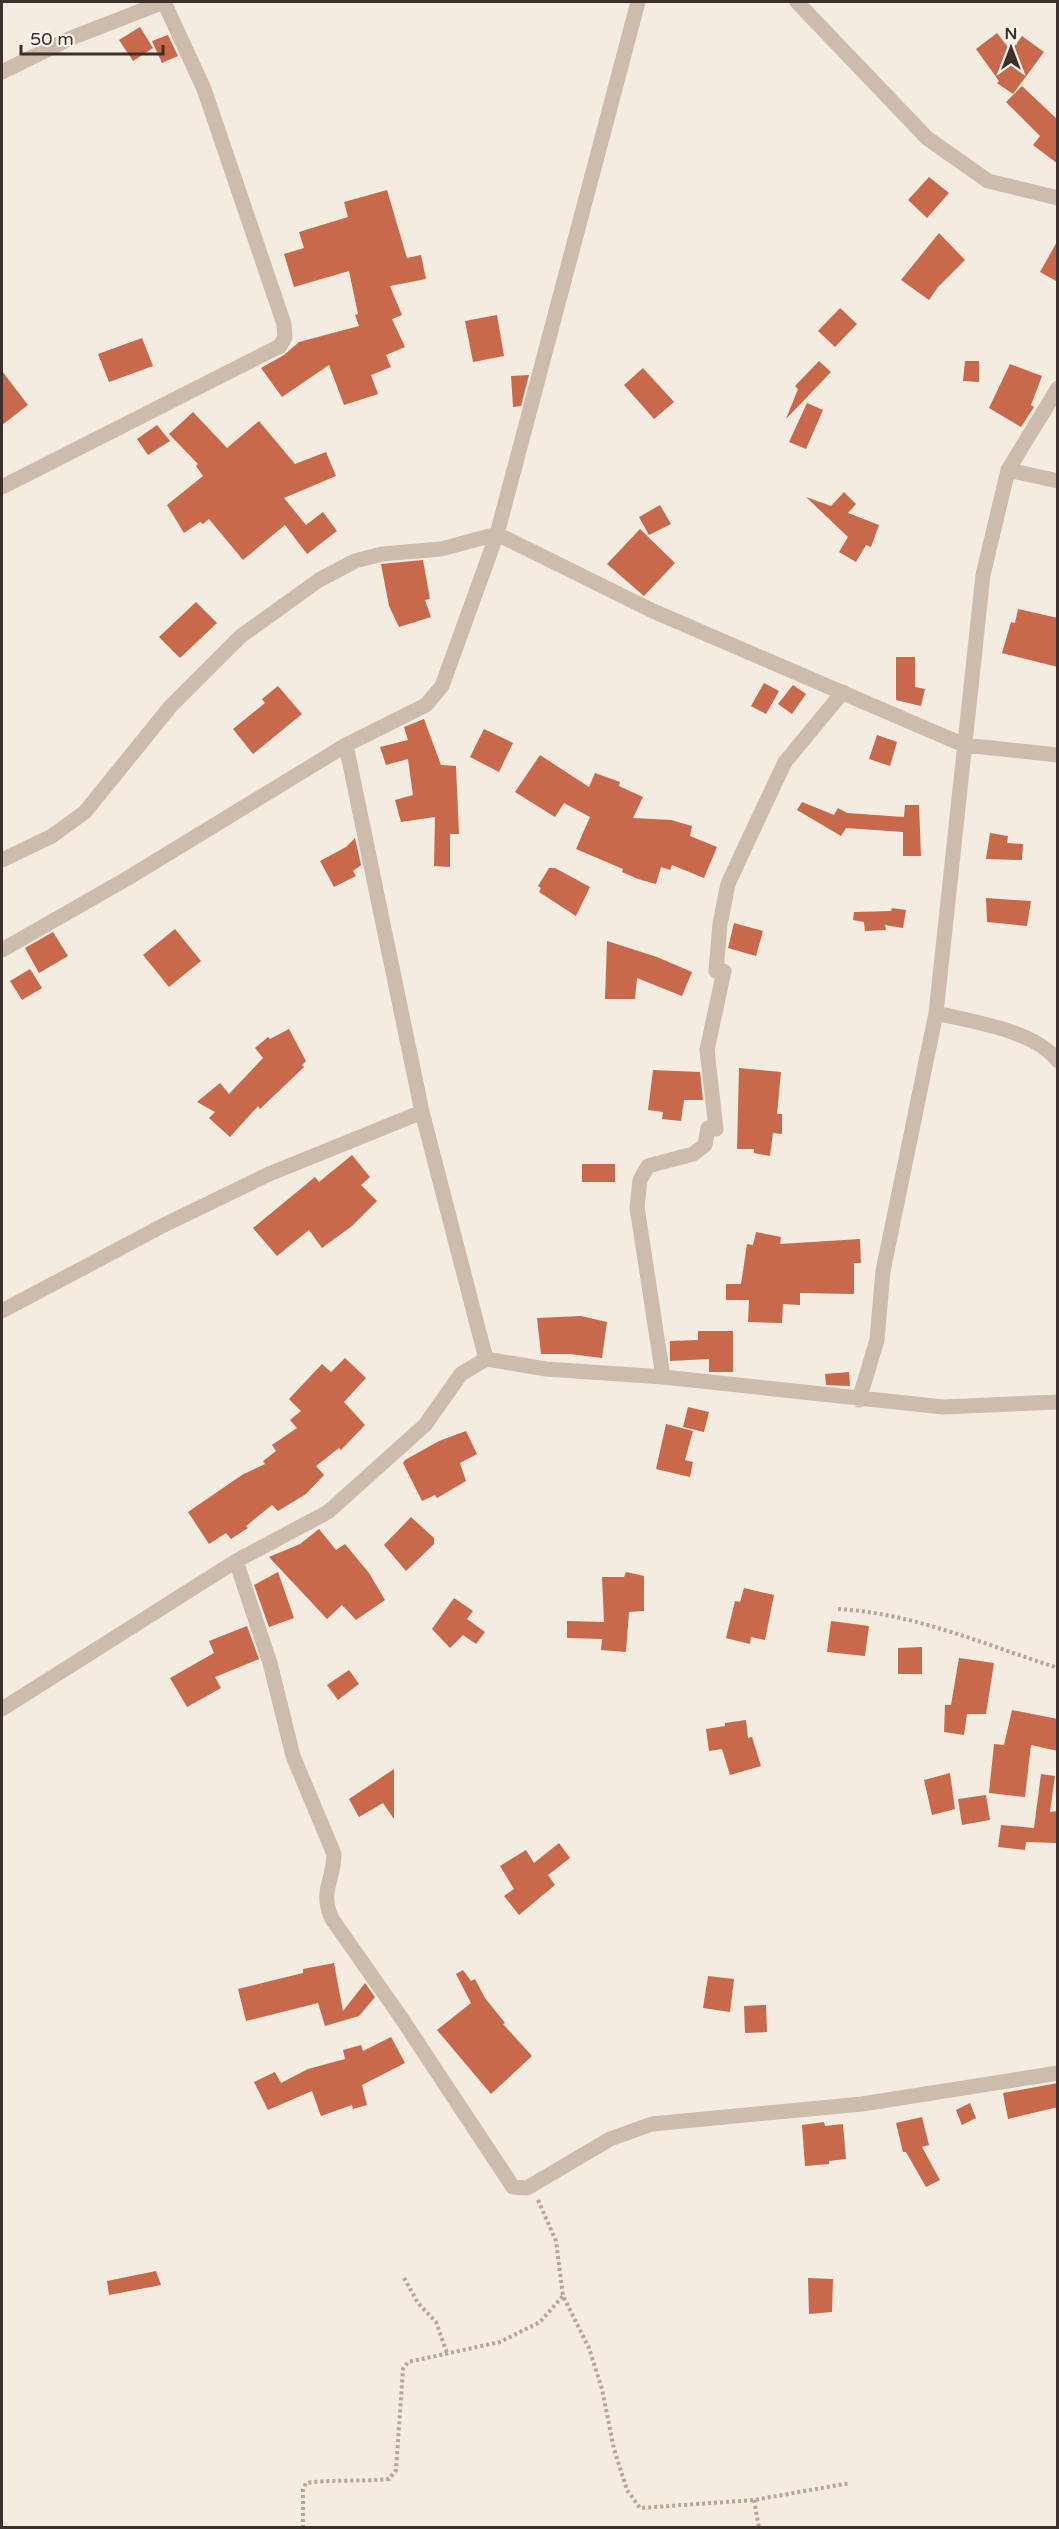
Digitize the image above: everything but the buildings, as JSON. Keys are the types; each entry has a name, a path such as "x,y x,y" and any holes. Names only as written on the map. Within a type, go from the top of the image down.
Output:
{"street":[{"path":"2,72 71,38 164,2 204,89 284,324 285,337 280,346 2,487"},
{"path":"2,950 128,878 346,746 426,705 435,697 442,686 497,534 638,2"},
{"path":"797,2 927,138 988,180 1058,198"},
{"path":"859,1400 877,1340 883,1271 936,1013 983,575 1008,470 1058,388"},
{"path":"1008,470 1058,481"},
{"path":"2,860 52,836 85,812 170,707 241,636 319,580 355,561 382,554 441,549 497,534 653,611 964,745 1058,755"},
{"path":"663,1377 637,1207 640,1180 648,1166 693,1154 705,1145 708,1128 716,1129 707,1050 724,971 716,971 720,924 728,884 785,762 843,692"},
{"path":"346,746 422,1112 486,1359"},
{"path":"936,1013 1008,1030 1051,1053 1058,1061"},
{"path":"2,1311 162,1226 258,1179 422,1112"},
{"path":"2,1709 236,1561 328,1512 425,1425 461,1374 486,1359 546,1369 663,1377 859,1400 943,1407 1058,1402"},
{"path":"236,1561 270,1664 293,1756 334,1854 334,1866 326,1886 325,1904 328,1912 513,2187 527,2188 610,2139 652,2124 862,2104 1058,2073"}],"path":[{"path":"838,1609 885,1614 1058,1668"},
{"path":"535,2192 556,2241 563,2296 590,2348 627,2490 640,2508 754,2499 850,2483"},
{"path":"404,2278 418,2303 436,2322 447,2353"},
{"path":"303,2528 303,2490 306,2483 328,2480 360,2482 389,2479 396,2470 399,2456 397,2439 403,2369 408,2362 500,2342 540,2322 563,2296"},
{"path":"754,2499 759,2528"}]}
